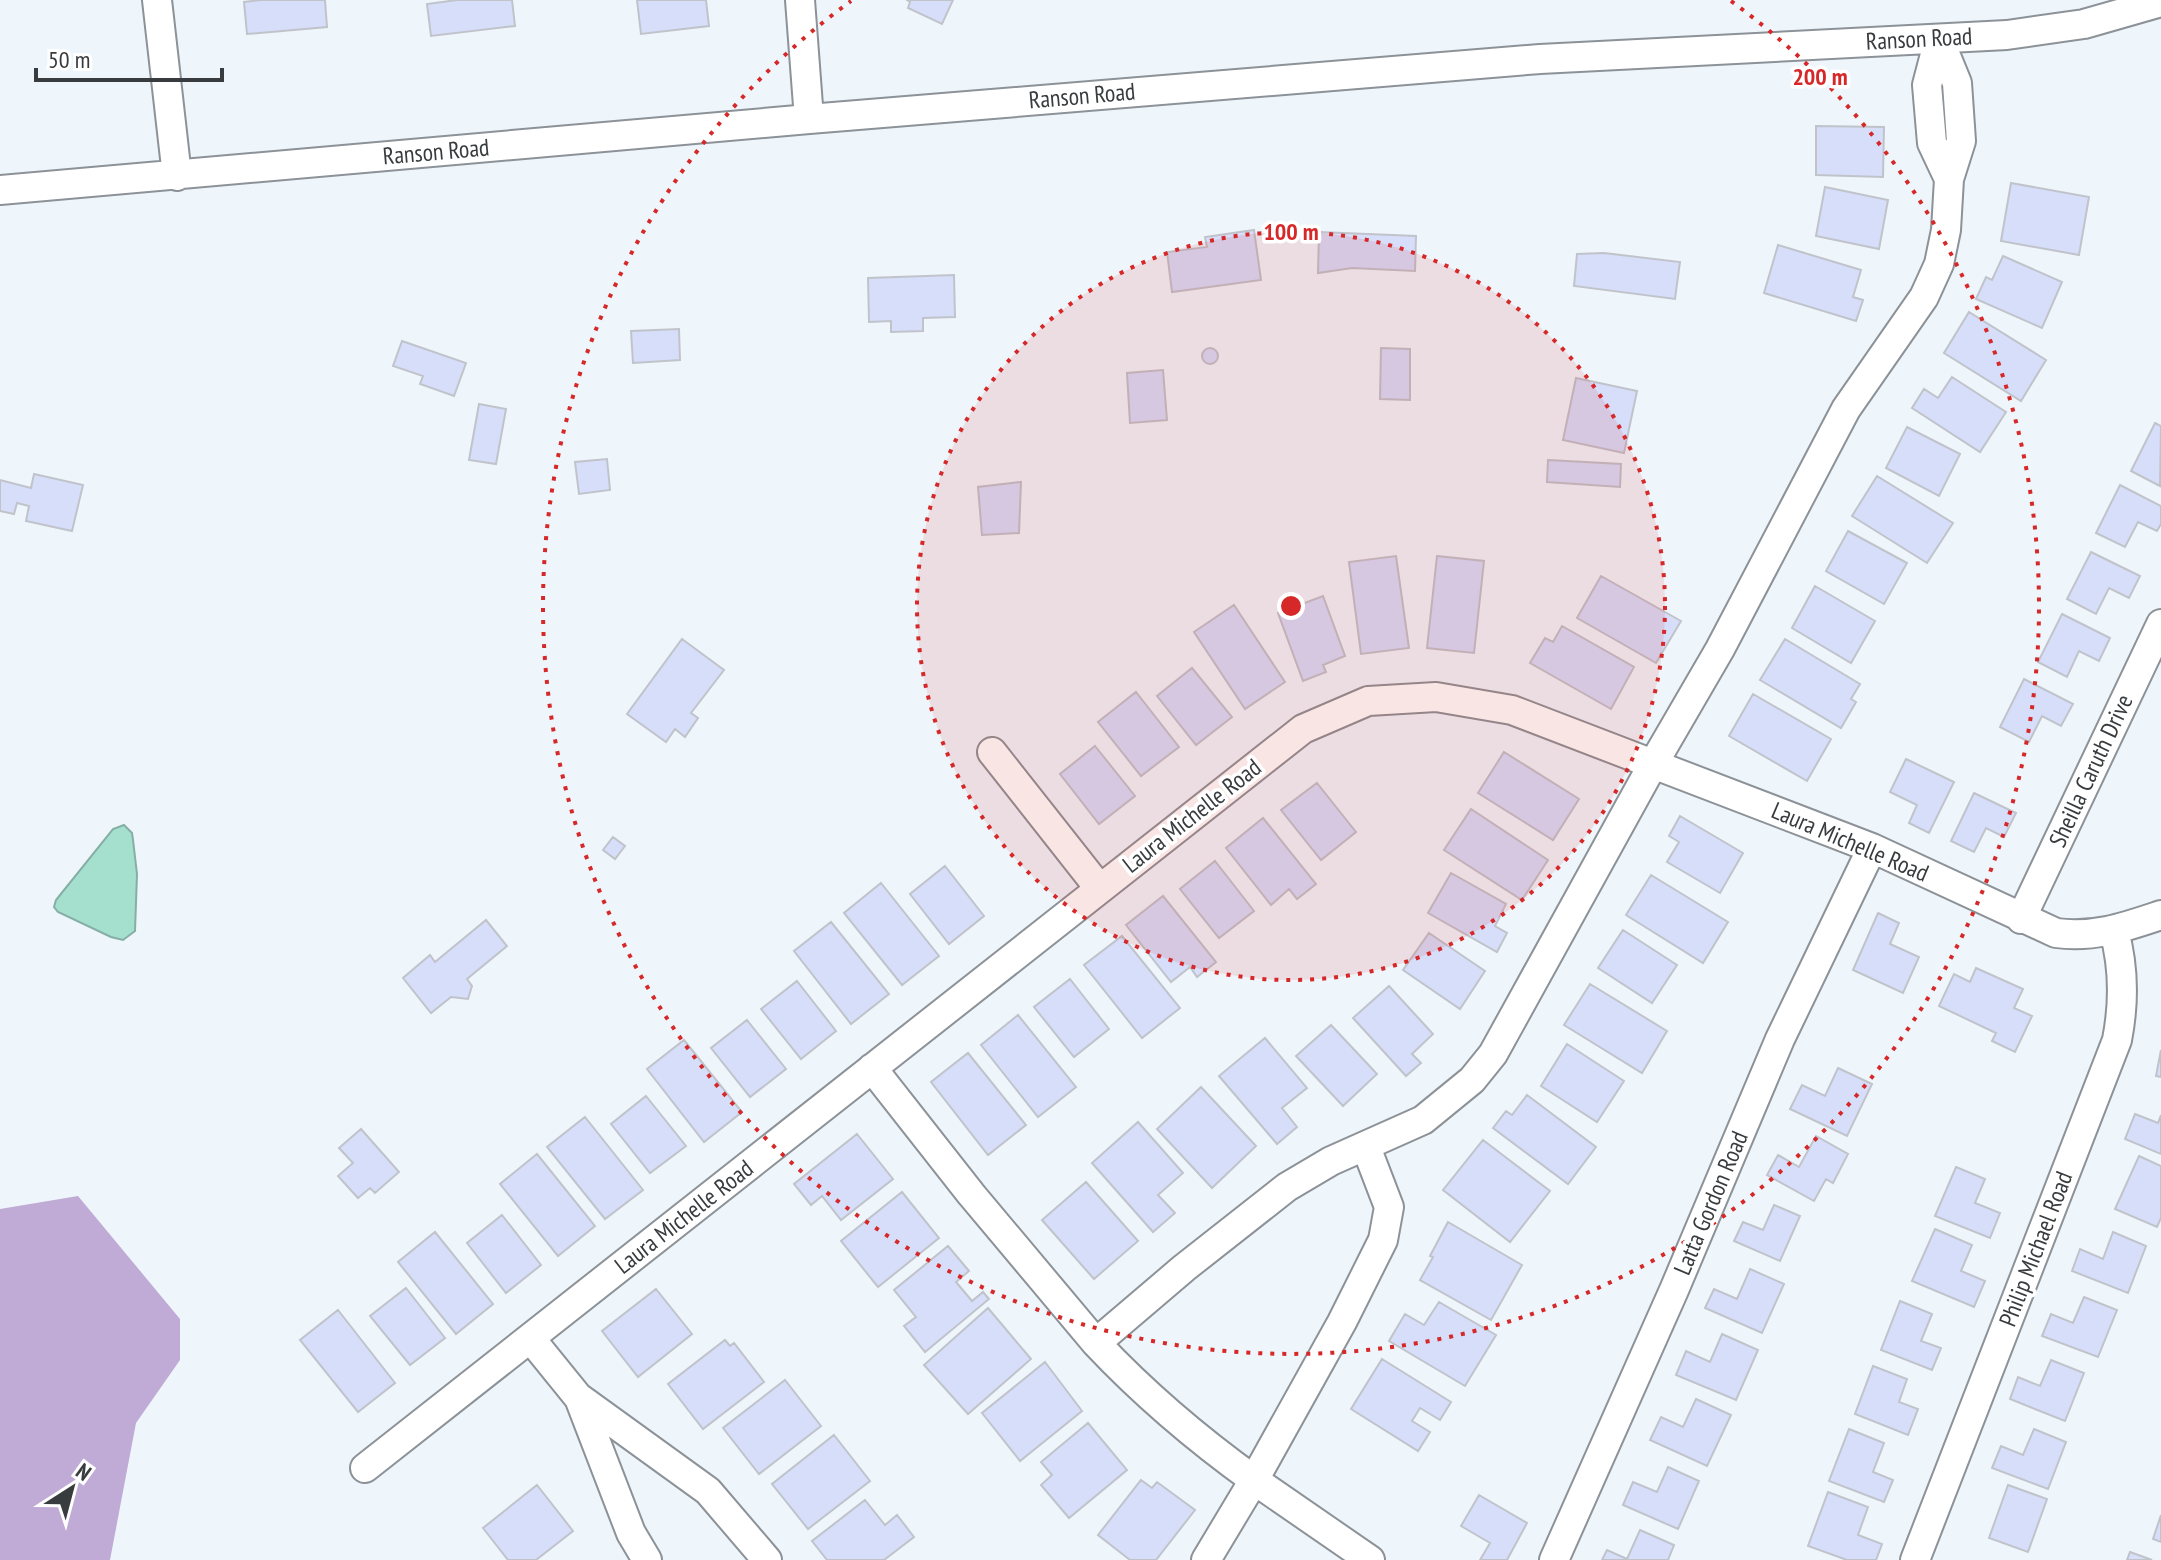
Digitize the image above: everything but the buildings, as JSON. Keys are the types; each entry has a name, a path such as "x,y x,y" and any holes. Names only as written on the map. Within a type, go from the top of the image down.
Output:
{"street":[{"path":"157,0 177,176"},
{"path":"800,0 809,119"},
{"name":"Ranson Road","path":"0,190 1540,59 2007,35 2084,24 2161,2"},
{"path":"1096,1343 1184,1268 1287,1187 1331,1161 1423,1120 1472,1080 1493,1054 1720,649 1846,409 1924,297 1939,264 1946,230 1949,179 1961,141 1957,83 1939,39"},
{"name":"Sheilla Caruth Drive","path":"2021,919 2161,624"},
{"name":"Laura Michelle Road","path":"365,1468 1303,729 1368,701 1436,697 1512,710 1872,848 2056,933 2079,936 2114,931 2161,915"},
{"path":"992,752 1100,889"},
{"name":"Latta Gordon Road","path":"1554,1560 1674,1290 1780,1039 1872,848"},
{"name":"Philip Michael Road","path":"1915,1560 2117,1040 2122,1012 2122,980 2114,931"},
{"path":"872,1068 971,1194 1122,1371 1203,1443 1370,1560"},
{"path":"1206,1560 1342,1322 1383,1240 1389,1207 1366,1147"},
{"path":"531,1339 578,1397 708,1491 767,1560"},
{"path":"578,1397 631,1533 647,1560"}],"shaded area":[{"path":"124,825 132,833 137,874 135,931 123,940 58,912 54,907 56,900 113,829"},
{"path":"78,1196 180,1319 180,1360 136,1423 110,1560 0,1560 0,1209"}]}
